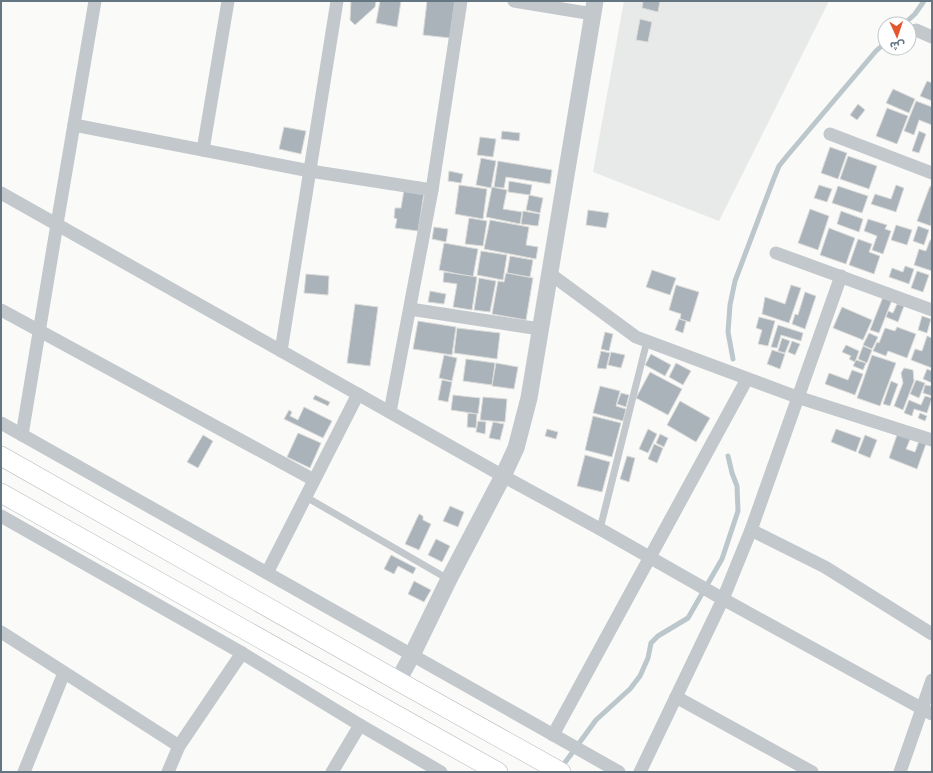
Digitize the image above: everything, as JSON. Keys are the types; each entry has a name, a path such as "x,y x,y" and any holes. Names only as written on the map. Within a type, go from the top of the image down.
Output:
{"main road":[{"path":"1,456 561,772"},
{"path":"1,493 498,772"}],"street":[{"path":"22,435 95,1"},
{"path":"203,150 228,1"},
{"path":"281,351 337,1"},
{"path":"390,412 432,190 461,1"},
{"path":"398,681 516,448 529,398 594,8 514,1"},
{"path":"917,30 932,37"},
{"path":"74,125 310,171 432,190"},
{"path":"830,134 932,173"},
{"path":"1,193 503,476 927,711"},
{"path":"776,253 932,310"},
{"path":"549,273 636,337 797,397 932,440"},
{"path":"640,772 723,599 751,530 841,276"},
{"path":"410,309 540,329"},
{"path":"1,310 314,480"},
{"path":"553,735 747,379"},
{"path":"267,573 358,394"},
{"path":"1,424 619,772"},
{"path":"1,516 242,653 441,772"},
{"path":"751,530 825,567 932,634"},
{"path":"1,632 179,746"},
{"path":"168,772 179,746 242,653"},
{"path":"24,772 64,672"},
{"path":"900,772 927,711 932,680"},
{"path":"676,697 812,772"},
{"path":"332,772 360,724"}],"lane":[{"path":"600,529 647,341"},
{"path":"306,497 449,579"}],"shaded area":[{"path":"624,1 829,1 719,221 593,172"}],"building":[{"path":"351,1 376,1 375,7 355,25 350,20"},
{"path":"380,1 401,1 397,27 376,23"},
{"path":"427,1 455,1 450,38 423,35"},
{"path":"643,1 660,1 658,12 642,8"},
{"path":"640,19 652,22 648,42 636,40"},
{"path":"927,81 932,83 932,101 920,96"},
{"path":"893,89 915,99 909,113 886,103"},
{"path":"916,101 932,107 932,125 919,120 914,135 904,131"},
{"path":"858,104 865,110 857,120 850,115"},
{"path":"887,108 908,116 897,144 876,136"},
{"path":"284,127 306,131 301,154 279,149"},
{"path":"502,131 520,133 519,141 501,139"},
{"path":"919,131 926,134 919,153 912,151"},
{"path":"480,137 496,139 493,157 477,155"},
{"path":"830,147 847,153 838,179 821,173"},
{"path":"848,156 877,166 869,189 840,179"},
{"path":"481,158 496,161 491,188 476,185"},
{"path":"498,161 552,170 550,184 506,177 504,188 494,187"},
{"path":"449,171 463,174 461,183 448,181"},
{"path":"509,181 532,185 530,195 508,192"},
{"path":"459,185 487,189 483,219 455,214"},
{"path":"819,185 832,189 827,202 814,198"},
{"path":"896,185 904,188 896,212 871,204 875,194 891,199"},
{"path":"838,186 868,196 862,213 832,203"},
{"path":"930,186 932,187 931,226 917,221"},
{"path":"492,187 507,190 503,209 522,212 520,224 486,217"},
{"path":"404,190 424,193 418,231 395,228 397,219 394,218 395,208 401,208"},
{"path":"529,195 543,198 540,213 526,210"},
{"path":"810,209 829,216 818,250 798,243"},
{"path":"588,210 609,213 606,228 586,225"},
{"path":"523,211 540,214 538,226 521,224"},
{"path":"841,211 863,219 859,232 837,224"},
{"path":"469,218 487,221 483,246 465,244"},
{"path":"868,219 887,225 885,229 891,231 883,254 872,250 877,236 864,231"},
{"path":"490,220 529,227 526,245 538,247 536,259 484,249"},
{"path":"896,225 912,230 907,245 891,240"},
{"path":"918,226 929,230 924,245 913,241"},
{"path":"434,227 448,229 446,242 432,239"},
{"path":"829,228 855,238 846,264 820,255"},
{"path":"858,239 872,244 869,252 880,256 874,274 849,265"},
{"path":"930,240 932,240 932,271 914,265 919,249 926,251"},
{"path":"444,243 478,249 473,277 439,270"},
{"path":"481,251 507,255 503,280 477,275"},
{"path":"510,256 533,260 530,277 507,273"},
{"path":"905,266 914,269 909,284 889,277 892,268 903,272"},
{"path":"652,270 676,278 670,295 646,287"},
{"path":"917,271 929,275 923,292 911,288"},
{"path":"444,272 477,277 472,310 453,307 457,284 443,282"},
{"path":"506,273 533,278 526,320 492,314 498,281 504,282"},
{"path":"306,274 329,276 328,295 304,293"},
{"path":"479,278 496,281 490,312 474,310"},
{"path":"676,285 699,292 690,322 680,319 681,314 669,310"},
{"path":"791,285 801,288 789,323 762,314 765,297 785,304"},
{"path":"430,291 446,294 444,304 428,302"},
{"path":"805,292 816,296 805,329 792,324 795,314 798,315"},
{"path":"883,297 892,300 879,333 870,330"},
{"path":"355,304 378,307 370,366 347,363"},
{"path":"897,304 904,306 898,322 886,317 888,311 893,313"},
{"path":"842,307 872,320 863,340 833,328"},
{"path":"922,316 931,319 927,333 918,330"},
{"path":"759,317 775,321 768,346 758,344 762,330 756,328"},
{"path":"679,319 686,321 683,333 675,330"},
{"path":"418,321 456,327 452,355 413,349"},
{"path":"778,325 803,333 801,341 781,335 777,348 771,347"},
{"path":"897,327 916,334 907,358 888,351 886,356 873,351 877,342 879,343 885,328 895,331"},
{"path":"457,328 500,333 497,359 454,353"},
{"path":"605,332 613,334 609,351 601,349"},
{"path":"869,333 878,337 872,349 863,345"},
{"path":"927,336 932,338 932,368 911,360 915,349 922,351"},
{"path":"782,338 790,341 785,353 778,351"},
{"path":"792,341 800,344 795,355 788,352"},
{"path":"846,345 859,351 855,362 849,359 851,356 842,352"},
{"path":"863,346 872,350 867,363 858,359"},
{"path":"772,350 785,354 780,369 767,364"},
{"path":"601,351 610,353 606,369 597,368"},
{"path":"611,352 625,355 621,368 608,365"},
{"path":"651,354 671,365 665,376 645,365"},
{"path":"444,355 457,358 452,381 439,378"},
{"path":"872,355 896,363 880,406 857,398"},
{"path":"466,359 495,363 492,385 463,381"},
{"path":"856,360 866,363 863,370 853,366"},
{"path":"496,363 518,367 514,389 492,386"},
{"path":"676,363 691,371 683,385 669,377"},
{"path":"904,368 913,370 914,381 903,410 894,406 903,383 901,373"},
{"path":"927,369 932,371 932,383 923,379"},
{"path":"852,370 863,374 855,395 825,384 829,373 848,380"},
{"path":"650,372 682,389 668,415 636,398"},
{"path":"442,380 452,382 448,402 438,400"},
{"path":"916,380 925,383 919,398 910,394"},
{"path":"891,381 898,384 890,406 883,404"},
{"path":"925,385 932,386 932,396 923,393"},
{"path":"600,386 620,391 616,406 626,409 623,421 593,413"},
{"path":"621,393 629,395 626,407 617,404"},
{"path":"315,395 330,402 328,406 313,399"},
{"path":"453,395 480,398 478,414 451,410"},
{"path":"925,396 932,398 927,413 914,409 912,416 904,413 909,400 921,405"},
{"path":"483,397 507,399 505,422 480,420"},
{"path":"680,401 710,418 696,442 667,425"},
{"path":"304,407 332,421 323,438 284,419 289,410 292,412 290,416 298,420"},
{"path":"468,413 477,414 476,428 467,427"},
{"path":"920,413 927,416 925,421 918,418"},
{"path":"593,416 621,423 612,457 585,450"},
{"path":"478,421 486,422 485,434 476,432"},
{"path":"493,422 504,424 500,440 489,438"},
{"path":"547,429 558,432 556,439 545,436"},
{"path":"648,429 657,434 648,453 639,449"},
{"path":"836,429 861,438 856,452 831,442"},
{"path":"898,432 911,437 906,449 915,452 919,441 926,444 917,469 889,458"},
{"path":"298,433 321,443 310,468 287,457"},
{"path":"660,434 668,438 664,447 656,443"},
{"path":"203,435 213,441 198,468 187,462"},
{"path":"865,435 877,440 870,458 858,453"},
{"path":"654,444 663,448 657,463 648,459"},
{"path":"585,455 610,462 602,492 577,486"},
{"path":"627,456 635,458 629,482 620,479"},
{"path":"450,506 464,512 458,527 443,521"},
{"path":"419,514 423,516 423,520 431,524 419,550 405,544"},
{"path":"436,539 450,546 442,562 428,555"},
{"path":"391,555 416,568 413,574 398,566 394,574 384,569"},
{"path":"414,581 431,590 424,602 408,594"}],"waterway":[{"path":"913,16 924,1"},
{"path":"733,359 728,332 730,305 735,281 779,166 877,50"},
{"path":"561,768 596,720 630,689 640,676 648,658 651,643 658,636 688,618 722,559 738,511 737,486 728,456"}]}
